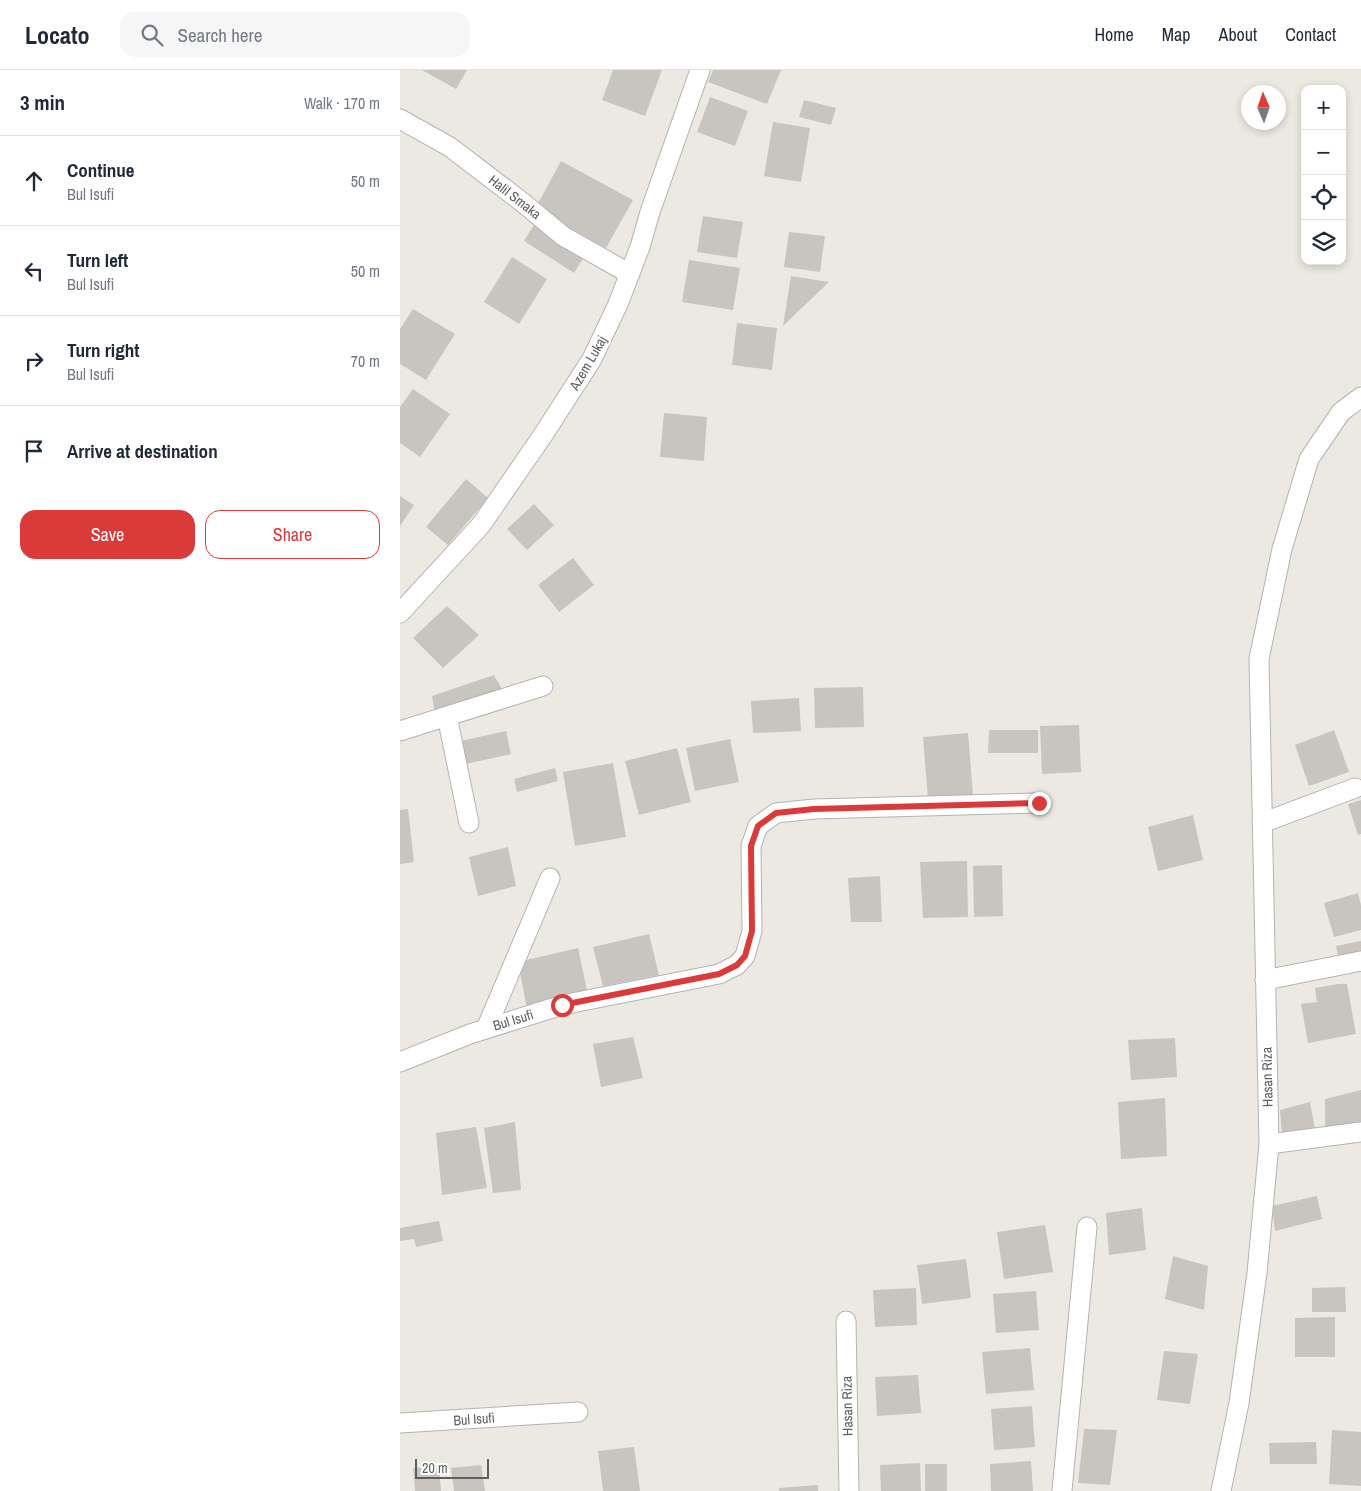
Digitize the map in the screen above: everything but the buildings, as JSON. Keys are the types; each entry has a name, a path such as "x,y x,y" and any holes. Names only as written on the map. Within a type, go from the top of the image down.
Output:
{"street":[{"name":"Azem Lukaj","path":"400,613 480,525 543,435 592,359 630,274 700,70"},
{"name":"Halil Smaka","path":"400,119 450,147 563,236 630,274"},
{"name":"Hasan Riza","path":"1221,1491 1239,1403 1257,1273 1268,1144 1259,659 1282,550 1309,459 1341,412 1361,397"},
{"path":"400,731 544,686"},
{"path":"447,716 469,823"},
{"path":"1262,823 1354,788"},
{"name":"Bul Isufi","path":"400,1062 486,1029 562,1005 719,974 737,965 745,956 752,931 751,846 758,826 776,813 814,809 1039,803"},
{"path":"486,1029 550,878"},
{"path":"1266,980 1361,961"},
{"path":"1268,1144 1361,1132"},
{"path":"1062,1491 1087,1227"},
{"name":"Hasan Riza","path":"846,1321 849,1491"},
{"name":"Bul Isufi","path":"400,1423 578,1412"}],"route":[{"path":"562,1005 719,974 737,965 745,956 752,931 751,846 758,826 776,813 814,809 1039,803"}]}
